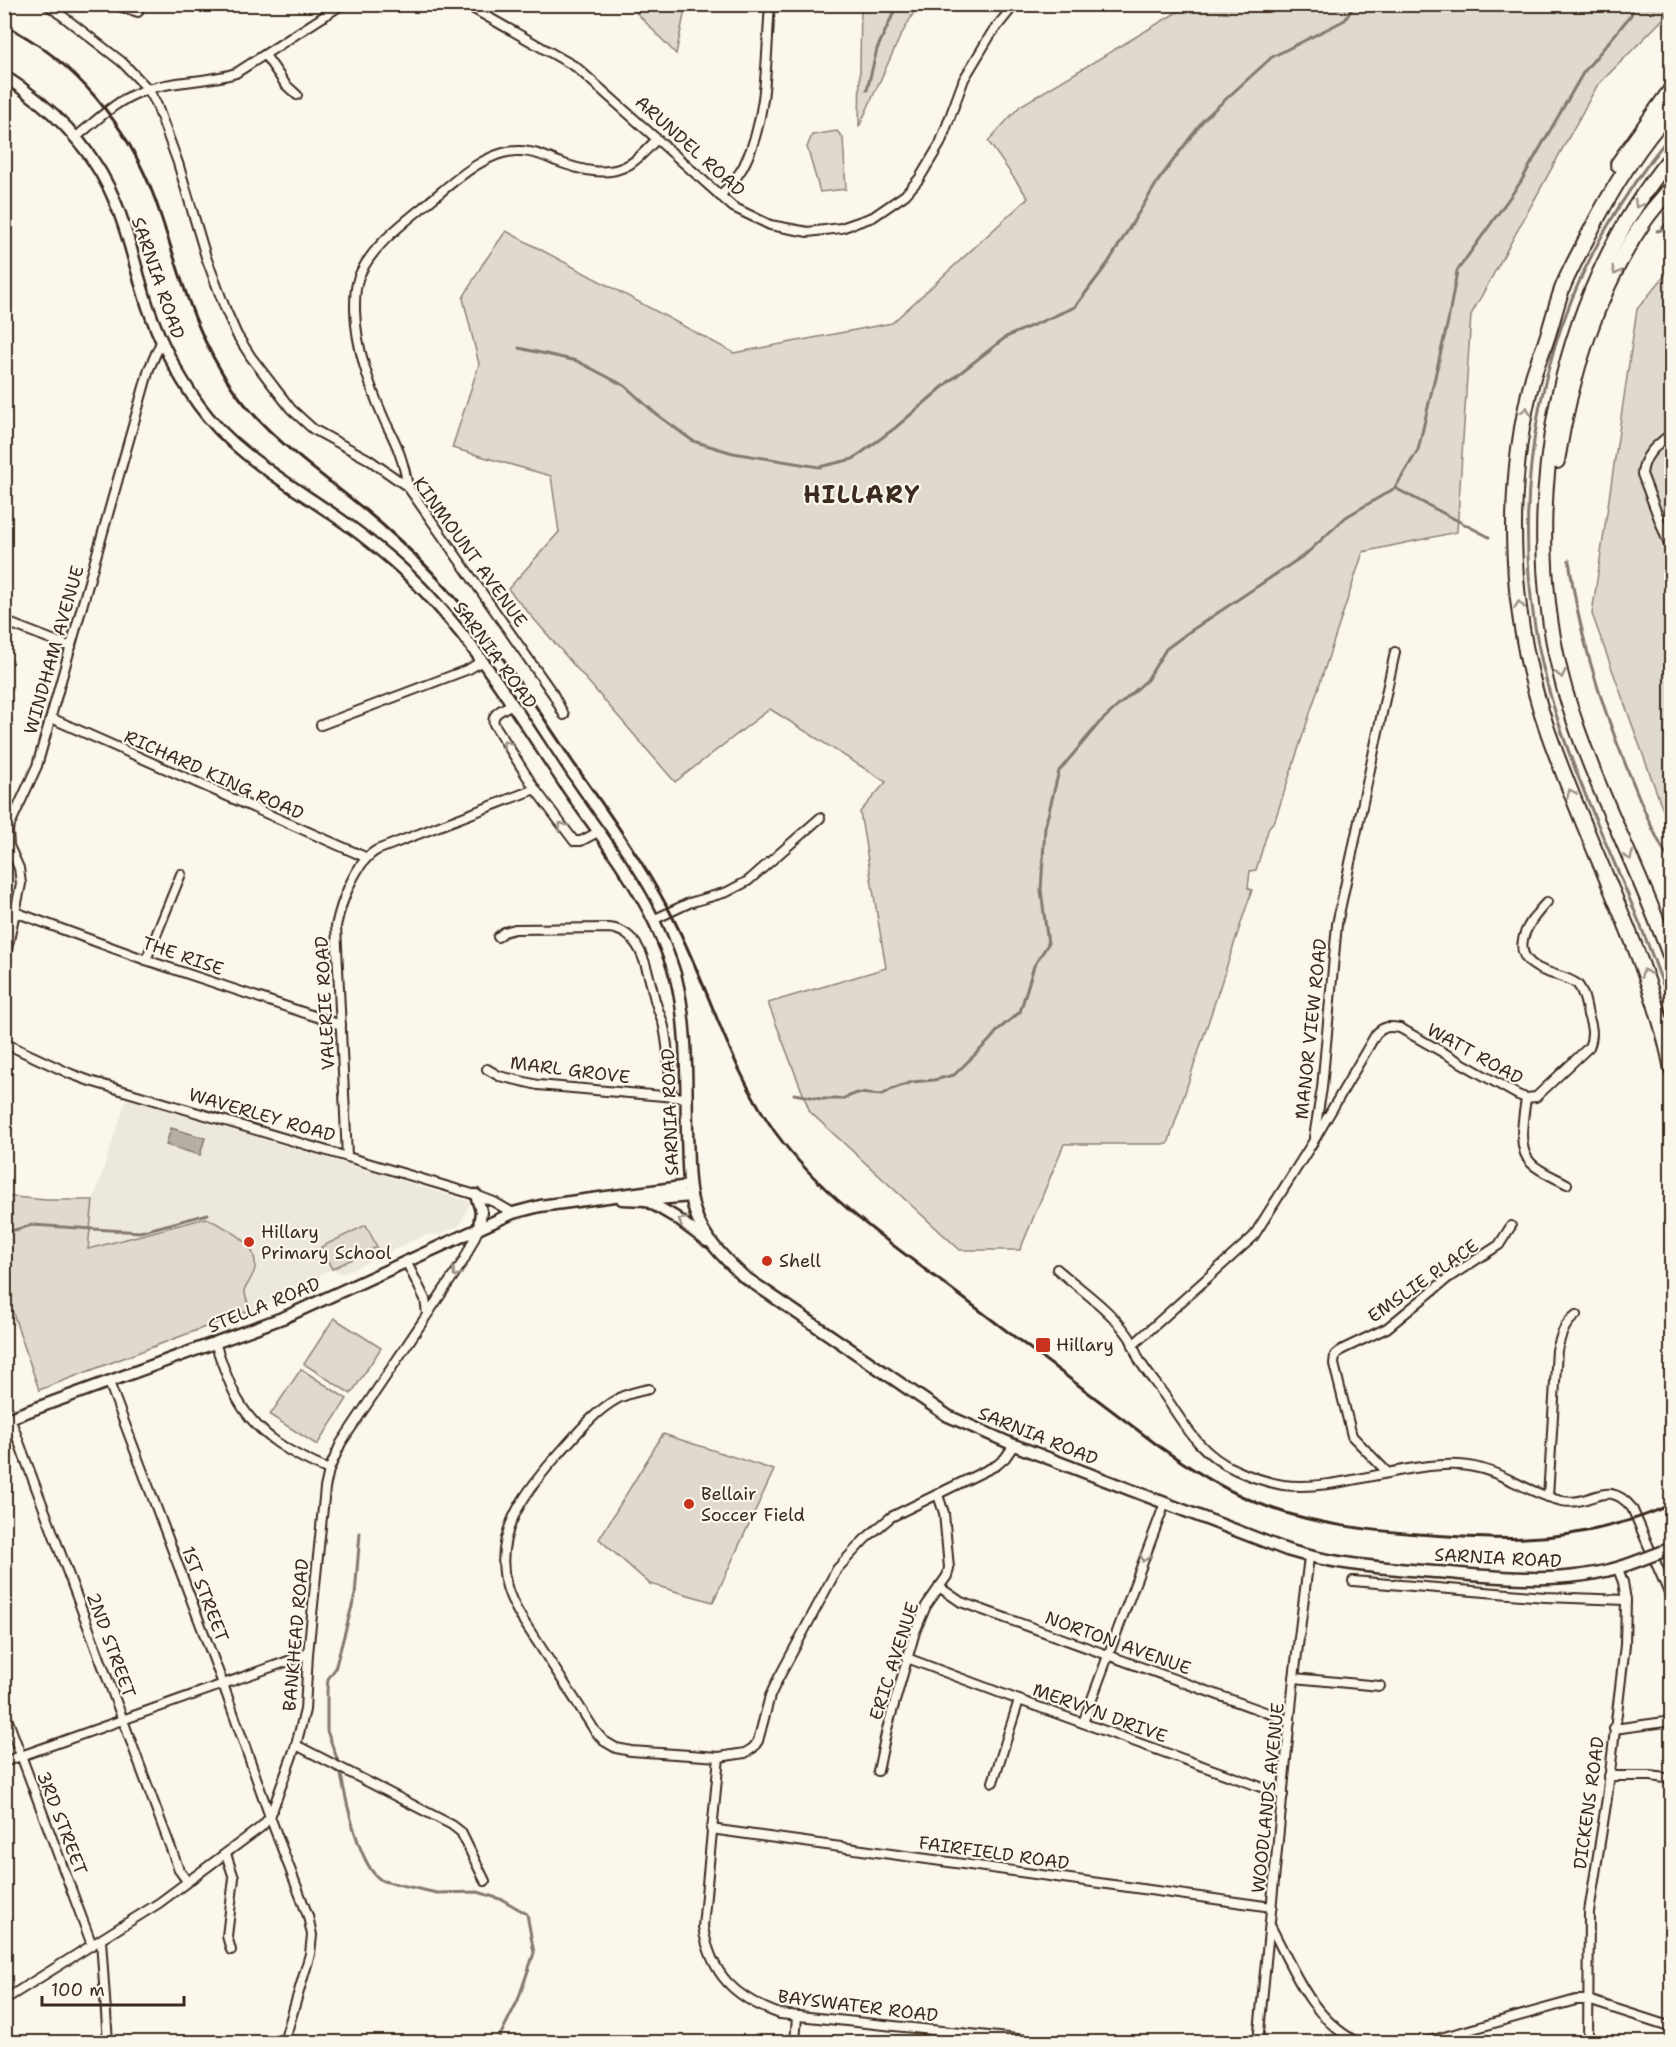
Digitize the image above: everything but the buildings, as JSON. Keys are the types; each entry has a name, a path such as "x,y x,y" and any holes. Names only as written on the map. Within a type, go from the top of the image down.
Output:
{"highway":[{"path":"1671,88 1616,166 1585,221 1534,375 1522,430 1515,513 1516,570 1521,624 1546,729 1643,969 1661,1022 1671,1070"},
{"path":"1563,286 1601,208 1628,165 1671,109"},
{"path":"1671,156 1620,234 1598,278 1569,356 1550,440 1544,519 1546,582 1551,623 1565,691 1587,755 1671,961"},
{"path":"1544,519 1562,430 1589,333 1624,255 1646,219 1671,187"}],"main road":[{"name":"SARNIA ROAD","path":"4,76 42,104 75,138 97,167 109,188 161,342 200,407 233,443 284,482 350,526 401,568 433,599 482,661 628,876 654,920 669,957 680,998 690,1191 699,1221 715,1246 743,1276 948,1416 1014,1445 1309,1557 1363,1566 1524,1579 1558,1579 1618,1569 1671,1548"},
{"name":"STELLA ROAD","path":"601,1198 646,1200 690,1191"},
{"name":"STELLA ROAD","path":"7,1419 285,1317 513,1213 540,1206 601,1198 690,1191"},
{"path":"476,1195 482,1211 479,1228"},
{"path":"646,1200 675,1217 715,1246"}],"street":[{"name":"KINMOUNT AVENUE","path":"47,4 122,62 148,89 165,123 206,257 225,308 237,335 251,357 291,409 313,429 368,459 408,487 553,694 564,715"},
{"path":"58,13 66,4"},
{"path":"112,4 138,12"},
{"path":"323,4 328,13"},
{"path":"75,138 124,99 148,89 227,76 244,69 343,4"},
{"name":"ARUNDEL ROAD","path":"465,4 576,67 597,83 733,207 760,222 784,229 808,232 828,231 873,217 905,195 932,161 964,79 991,34 1015,4"},
{"path":"720,196 744,166 758,131 770,4"},
{"path":"265,56 286,85 297,95"},
{"path":"408,487 400,455 384,420 358,344 356,289 360,274 371,256 388,237 450,184 492,156 520,150 569,166 603,172 631,163 657,139"},
{"name":"WINDHAM AVENUE","path":"4,964 16,913 21,876 9,846 8,829 37,766 149,369 161,342"},
{"path":"1671,432 1649,452 1643,462 1642,474 1671,553"},
{"path":"4,621 71,646"},
{"name":"MANOR VIEW ROAD","path":"1133,1345 1246,1245 1259,1229 1314,1142 1322,1088 1337,924 1395,652"},
{"path":"321,725 469,669 482,661"},
{"path":"512,704 494,714 494,724 535,789 574,841 581,841 598,832"},
{"name":"RICHARD KING ROAD","path":"51,718 365,857"},
{"path":"365,857 377,850 535,789"},
{"path":"654,920 689,903 727,892 748,881 820,818"},
{"name":"VALERIE ROAD","path":"347,1156 336,926 342,903 365,857"},
{"path":"146,960 181,874"},
{"name":"WATT ROAD","path":"1314,1142 1376,1034 1383,1028 1391,1026 1400,1028 1526,1098 1536,1097 1589,1047 1592,1041 1591,1022 1581,989 1571,981 1540,970 1527,960 1524,954 1522,940 1524,933 1547,902"},
{"name":"THE RISE","path":"4,908 146,960 341,1025"},
{"path":"498,937 504,932 515,929 609,928 623,932 630,937 644,959 664,1025 672,1096"},
{"name":"WAVERLEY ROAD","path":"4,1043 90,1081 476,1195 513,1213"},
{"name":"MARL GROVE","path":"488,1069 506,1078 538,1085 686,1098"},
{"path":"1526,1098 1523,1137 1528,1161 1568,1184"},
{"name":"EMSLIE PLACE","path":"1388,1473 1355,1440 1349,1429 1334,1364 1335,1355 1387,1328 1441,1283 1493,1250 1503,1240 1511,1226"},
{"name":"BANKHEAD ROAD","path":"270,1817 296,1745 305,1710 321,1520 329,1470 341,1443 464,1260 479,1228"},
{"path":"406,1261 425,1299 427,1314"},
{"path":"1057,1269 1102,1307 1124,1330 1140,1362 1188,1433 1214,1458 1234,1469 1265,1481 1286,1485 1307,1485 1447,1465 1472,1466 1500,1474 1548,1497 1568,1502 1610,1493 1625,1499 1632,1508 1671,1600"},
{"path":"1548,1497 1557,1350 1561,1334 1568,1322 1576,1315"},
{"path":"215,1343 237,1400 257,1426 289,1452 329,1470"},
{"name":"1ST STREET","path":"109,1382 223,1684 270,1817"},
{"path":"650,1389 619,1398 606,1406 580,1430 526,1493 510,1524 505,1542 504,1565 507,1587 520,1616 595,1731 604,1741 616,1748 631,1751 719,1756 745,1753 753,1748 758,1741 770,1696 777,1681 837,1569 848,1556 891,1517 997,1465 1014,1445"},
{"name":"2ND STREET","path":"7,1419 179,1870 187,1881"},
{"name":"ERIC AVENUE","path":"878,1771 907,1658 926,1606 947,1576 949,1557 944,1513 938,1495"},
{"path":"1083,1723 1165,1503"},
{"name":"WOODLANDS AVENUE","path":"1258,2043 1294,1678 1309,1557"},
{"name":"DICKENS ROAD","path":"1588,2043 1589,1912 1625,1646 1626,1600 1618,1569"},
{"path":"1413,1586 1414,1570"},
{"path":"1353,1581 1555,1597 1626,1600"},
{"name":"NORTON AVENUE","path":"939,1587 961,1602 1290,1721"},
{"path":"4,1762 308,1654"},
{"name":"MERVYN DRIVE","path":"907,1658 1283,1796"},
{"path":"1294,1678 1380,1686"},
{"path":"993,1782 1019,1700"},
{"name":"3RD STREET","path":"4,1710 92,1945"},
{"path":"1614,1729 1671,1720"},
{"path":"296,1745 452,1825 460,1832 485,1881"},
{"name":"BAYSWATER ROAD","path":"719,1756 703,1928 706,1945 714,1963 724,1980 739,1994 761,2007 797,2017 1046,2043"},
{"path":"1609,1776 1651,1776 1671,1779"},
{"path":"4,2000 159,1903 226,1854 270,1817 308,1916 312,1935 310,1954 284,2042 296,2043"},
{"name":"FAIRFIELD ROAD","path":"711,1829 1272,1907"},
{"path":"226,1854 234,1878 227,1936 231,1950"},
{"path":"1270,1926 1316,2009 1357,2043"},
{"path":"101,1940 108,2043"},
{"path":"1426,2043 1566,2002 1588,2000 1671,2027"},
{"path":"795,2043 797,2017"},
{"path":"1457,2034 1462,2043"}],"shaded area":[{"path":"1671,4 1672,10 1597,86 1471,315 1457,532 1363,552 1275,820 1269,827 1256,870 1250,871 1248,888 1252,890 1168,1144 1064,1144 1020,1250 960,1250 810,1112 768,1003 886,968 860,812 886,782 770,709 675,782 508,589 559,532 551,476 452,448 479,364 463,298 482,265 506,231 734,353 892,323 1028,198 988,141 1020,106 1184,8 1185,5"},
{"path":"627,5 686,5 676,54 632,8"},
{"path":"861,5 918,5 900,37 859,127"},
{"path":"837,131 843,138 846,189 820,192 807,147 812,135"},
{"path":"1671,268 1671,832 1592,614 1637,309"},
{"name":"Hillary Primary School","path":"127,1098 470,1202 460,1225 440,1235 425,1235 342,1274 329,1270 321,1274 316,1283 230,1319 39,1391 5,1298 5,1279 87,1249 93,1200"},
{"path":"171,1128 205,1138 200,1155 166,1145"},
{"path":"4,1196 46,1200 93,1200 88,1249 206,1218 239,1236 255,1258 255,1268 244,1290 250,1310 39,1390 5,1289"},
{"path":"366,1225 377,1247 332,1269 321,1247"},
{"path":"334,1318 381,1348 351,1394 304,1364"},
{"path":"301,1369 347,1399 317,1445 270,1415"},
{"name":"Bellair Soccer Field","path":"663,1434 774,1470 713,1602 650,1584 599,1539"}],"waterway":[{"path":"867,90 877,49 896,4"},
{"path":"519,348 577,361 625,386 656,414 693,441 733,453 819,467 853,459 895,428 1006,337 1075,307 1108,263 1158,181 1204,119 1272,57 1345,20 1355,4"},
{"path":"794,1094 821,1099 842,1099 857,1093 882,1095 912,1082 954,1075 999,1029 1020,1012 1034,966 1048,944 1041,890 1045,827 1059,771 1100,722 1147,680 1166,649 1306,554 1346,517 1395,488 1418,450 1448,321 1457,271 1520,183 1583,73 1631,15 1634,4"},
{"path":"1672,133 1619,208 1576,288 1555,346 1540,405 1531,466 1528,527 1530,588 1539,649 1554,708 1583,788 1642,929 1672,1010"},
{"path":"1657,231 1661,230 1672,217"},
{"path":"1395,488 1489,537"},
{"path":"1569,560 1579,618 1602,703 1647,816 1672,864"},
{"path":"4,1233 32,1225 140,1232 208,1214"},
{"path":"339,1764 327,1731 328,1679 335,1669 355,1595 360,1533"},
{"path":"340,1770 349,1814 360,1848 374,1874 383,1881 437,1893 478,1892 503,1900 527,1914 534,1953 518,2000 497,2042"}],"railway":[{"path":"4,25 30,40 76,76 114,121 130,146 155,199 196,321 219,367 247,407 278,439 398,538 460,603 510,668 624,835 659,892 696,967 731,1052 759,1106 793,1155 834,1197 903,1253 1160,1447 1214,1482 1271,1508 1325,1523 1362,1528 1444,1536 1518,1538 1566,1535 1591,1530 1638,1518 1672,1503"}],"place":[{"name":"Hillary Primary School","path":"249,1242"},
{"name":"Shell","path":"767,1261"},
{"name":"Hillary","path":"1043,1345"},
{"name":"Bellair Soccer Field","path":"689,1504"}],"district":[{"name":"HILLARY","path":"862,495"}]}
